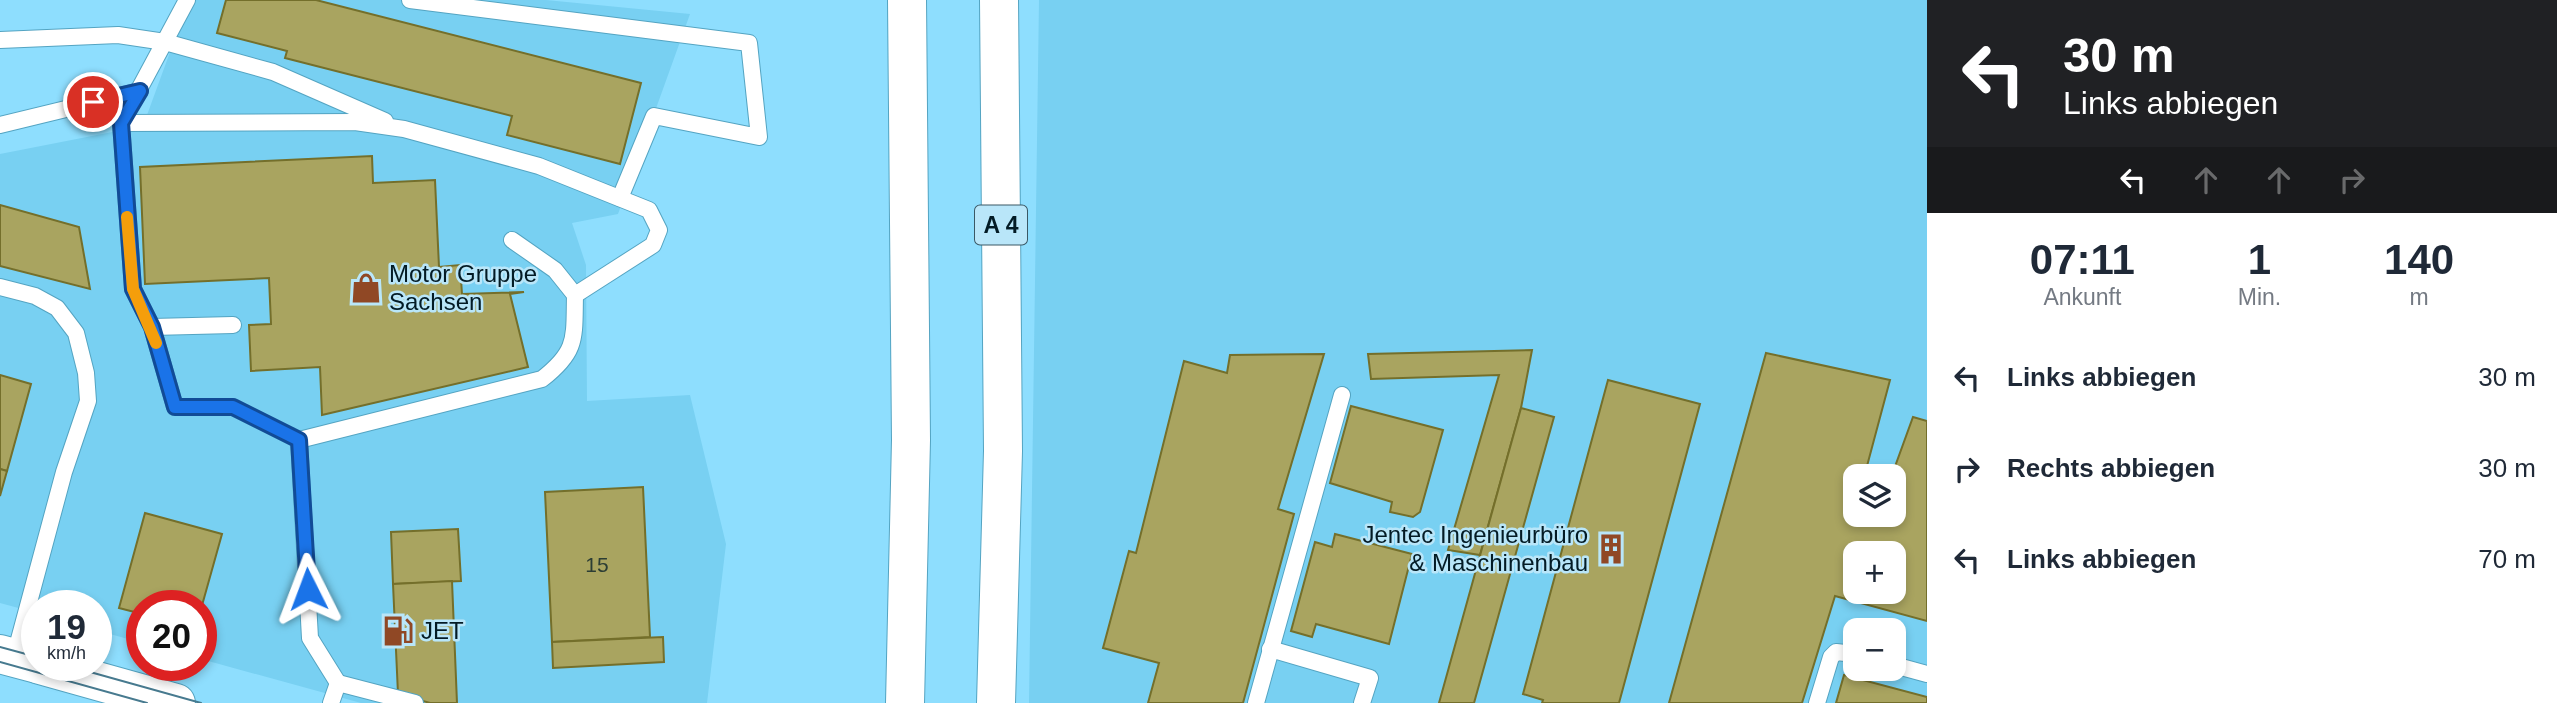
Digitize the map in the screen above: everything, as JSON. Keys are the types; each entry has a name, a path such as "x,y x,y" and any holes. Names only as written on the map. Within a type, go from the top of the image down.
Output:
{"main road":[{"path":"905,703 911,440 907,0"},
{"name":"A 4","path":"996,703 1003,451 999,0"},
{"path":"98,681 176,703"}],"lane":[{"path":"187,0 121,123 133,289 152,327 175,407 233,407 299,440 542,379 564,363 574,339 575,295 555,270 512,240"},
{"path":"410,0 749,43 759,137 654,116 620,198"},
{"path":"0,40 118,35 165,42 273,72 404,128 539,166 649,210 659,230 653,246 575,295"},
{"path":"0,125 140,91"},
{"path":"121,123 355,122 404,128"},
{"path":"0,287 36,296 57,308 76,333 86,373 88,401 64,472 38,590"},
{"path":"152,327 233,325"},
{"path":"1256,703 1342,395"},
{"path":"299,440 310,638 338,683 415,703"},
{"path":"1270,649 1370,678 1362,703"},
{"path":"1817,703 1831,657 1836,652 1843,653"},
{"path":"1906,668 1927,674"},
{"path":"331,703 338,683"}],"shaded area":[{"path":"189,0 546,0 690,14 618,214 572,223 586,265 587,401 690,395 726,544 707,703 361,703 217,663 217,590 126,590 126,638 112,635 112,590 21,590 21,609 0,603 0,154 143,126"},
{"path":"1039,0 1927,0 1927,703 1029,703"}],"building":[{"path":"226,0 316,0 641,83 620,164 507,135 512,116 285,58 287,51 217,33"},
{"name":"Motor Gruppe Sachsen","path":"372,156 373,183 435,180 439,267 460,265 462,294 524,292 510,294 528,367 322,415 320,367 251,371 249,325 271,324 269,278 145,284 140,167"},
{"path":"0,205 79,227 90,289 0,266"},
{"path":"1532,350 1521,408 1480,555 1448,550 1499,375 1371,379 1368,354"},
{"path":"1766,353 1890,380 1868,464 1843,464 1843,527 1906,527 1906,464 1896,464 1913,417 1927,421 1927,621 1864,604 1906,604 1906,541 1843,541 1843,598 1835,596 1802,703 1669,703"},
{"path":"1324,354 1278,509 1294,514 1243,703 1148,703 1159,663 1103,648 1129,551 1136,553 1184,361 1227,373 1230,355"},
{"path":"0,375 31,384 7,471 0,469"},
{"name":"Jentec Ingenieurbüro & Maschinenbau","path":"1608,380 1700,404 1619,703 1542,703 1543,700 1523,694"},
{"path":"1351,406 1443,430 1420,512 1413,517 1390,512 1392,502 1330,483"},
{"path":"1521,408 1554,417 1474,703 1439,703"},
{"path":"0,469 7,471 0,496"},
{"path":"643,487 650,637 552,642 545,492"},
{"path":"145,513 222,534 206,590 126,590 126,610 119,608"},
{"path":"458,529 461,581 393,584 391,532"},
{"path":"1335,534 1412,554 1389,644 1316,624 1312,637 1291,631 1315,542 1332,547"},
{"path":"452,581 457,703 430,703 398,694 393,584"},
{"path":"663,637 664,662 553,668 552,642"},
{"path":"1843,678 1843,681 1867,681 1927,697 1927,703 1836,703"}],"tram line":[{"path":"0,647 21,653"},
{"path":"0,662 147,703"},
{"path":"112,678 201,703"}],"slow traffic":[{"path":"127,217 133,289 152,327 156,343"}],"place":[{"name":"Motor Gruppe Sachsen","path":"366,288"},
{"name":"Jentec Ingenieurbüro & Maschinenbau","path":"1611,549"},
{"name":"JET","path":"398,631"}],"route":[{"path":"93,102 140,91 121,123 133,289 152,327 175,407 233,407 299,440 308,589"}]}
